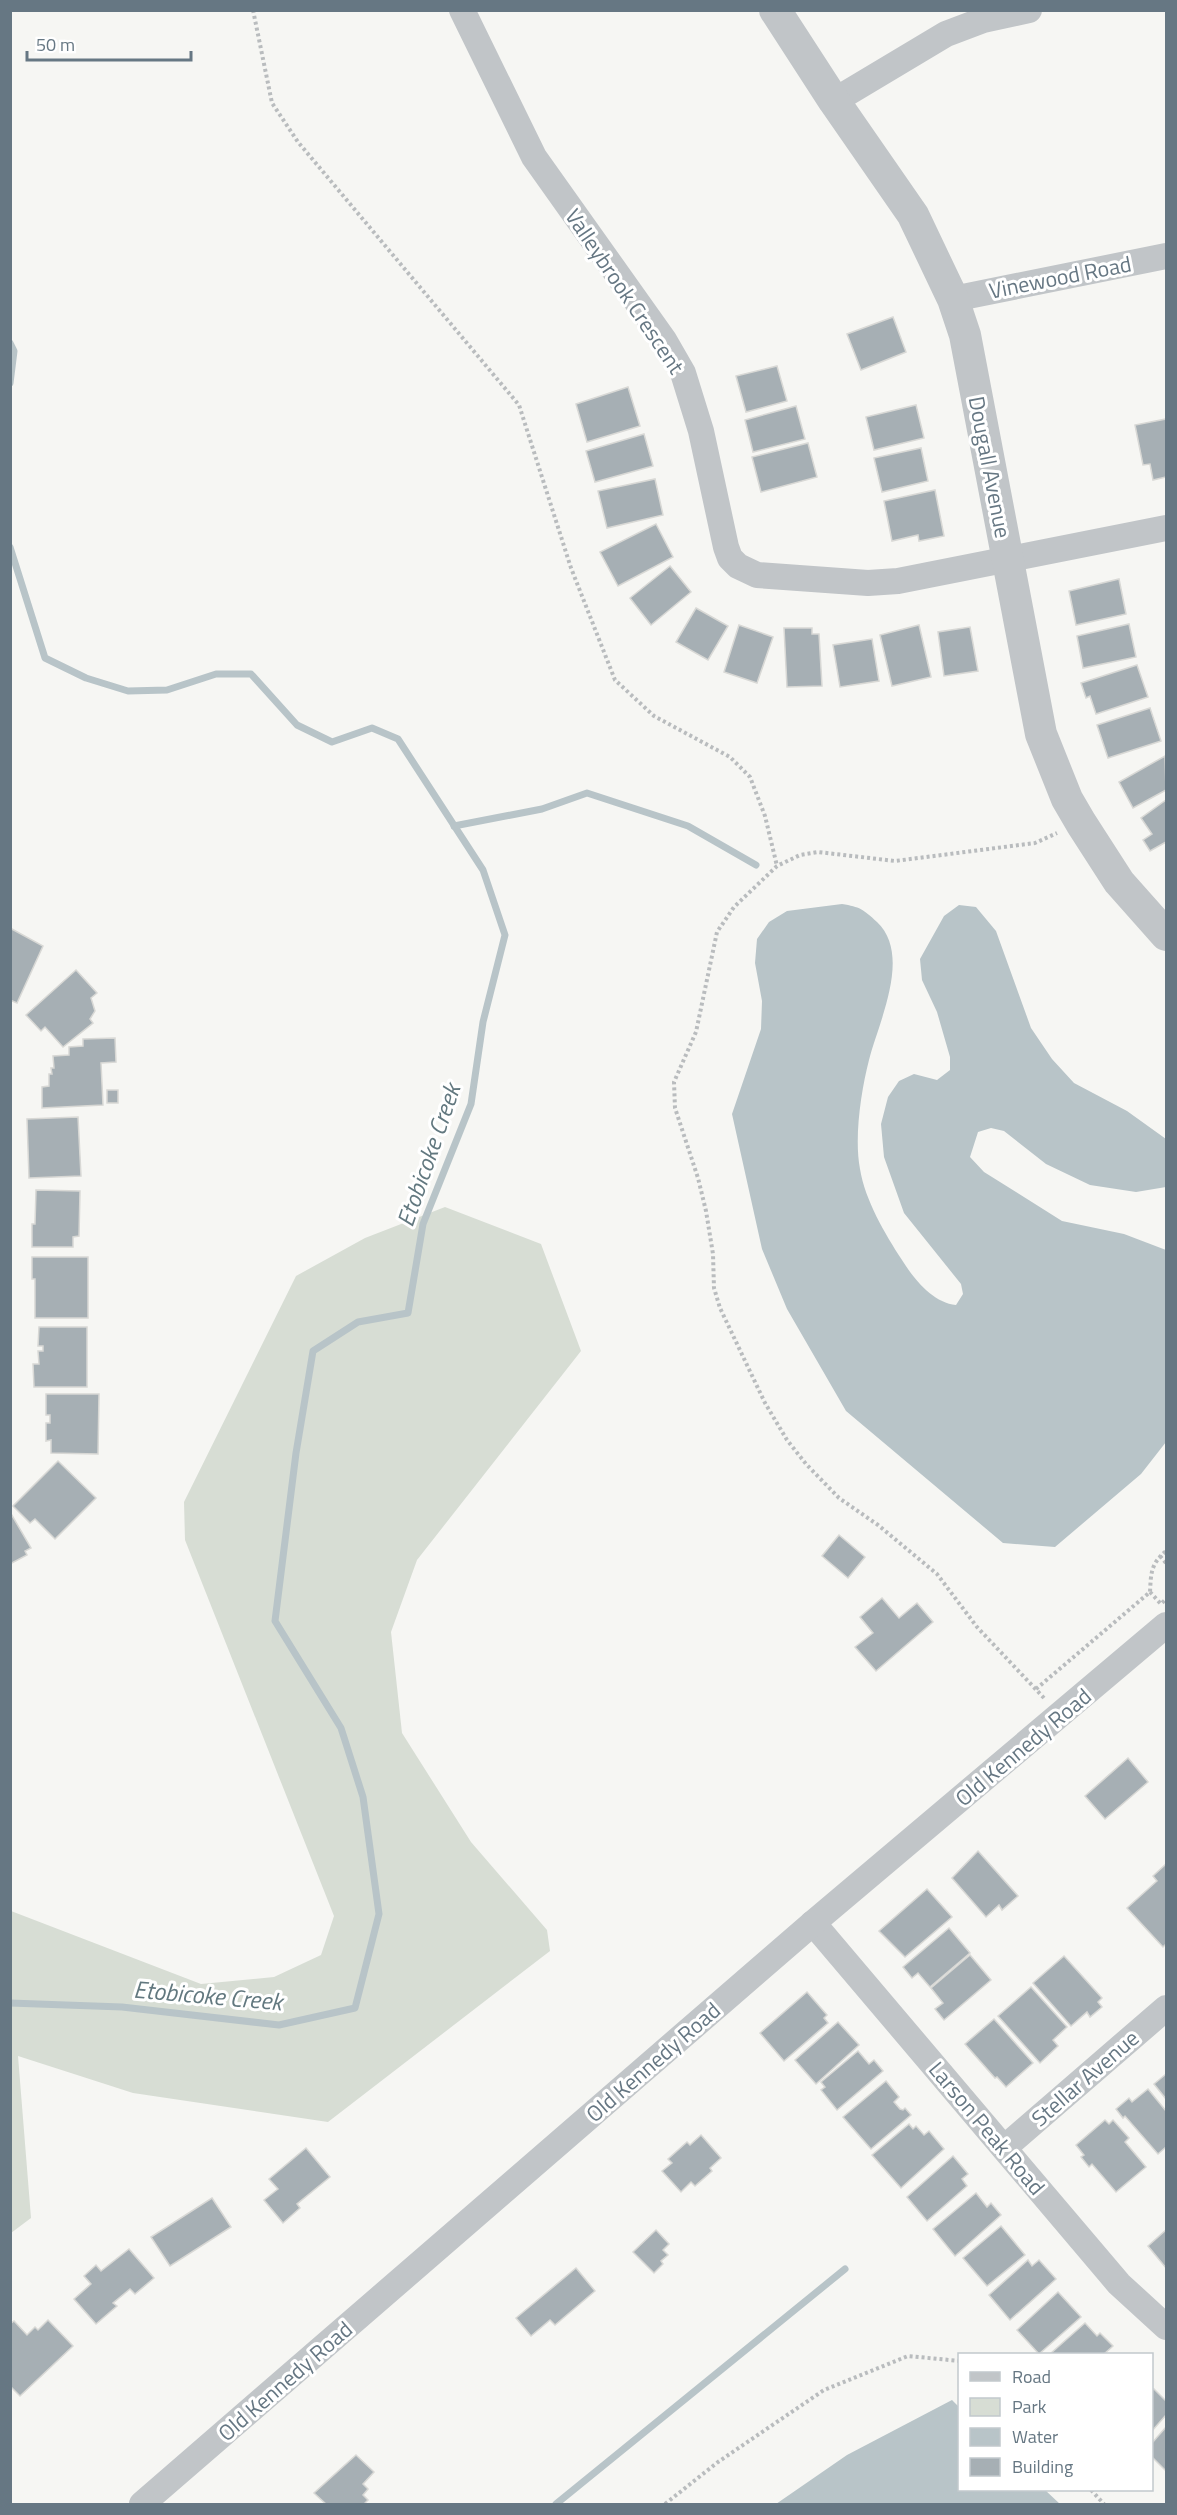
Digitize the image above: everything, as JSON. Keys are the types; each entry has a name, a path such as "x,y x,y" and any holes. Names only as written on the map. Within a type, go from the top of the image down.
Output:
{"street":[{"name":"Valleybrook Crescent","path":"462,10 534,157 664,340 683,373 702,431 726,547 730,558 738,566 757,575 868,583 898,581 1167,528"},
{"name":"Dougall Avenue","path":"775,10 834,101 913,215 953,298 965,335 1041,734 1067,799 1081,823 1119,882 1167,935"},
{"path":"834,101 946,34 983,20 1029,10"},
{"name":"Vinewood Road","path":"953,298 1167,256"},
{"name":"Old Kennedy Road","path":"142,2505 813,1923 1167,1625"},
{"name":"Larson Peak Road","path":"813,1923 1119,2284 1167,2327"},
{"name":"Stellar Avenue","path":"1004,2148 1167,2008"}],"path":[{"path":"253,10 272,103 291,132 519,405 571,567 615,680 654,716 730,757 750,777 765,816 777,866"},
{"path":"1060,1716 977,1627 937,1574 839,1498 806,1464 787,1440 765,1403 720,1308 714,1288 714,1254 711,1234 698,1178 675,1108 674,1082 696,1032 717,932 734,907 777,866 800,855 818,852 895,861 980,851 1035,843 1081,823"},
{"path":"1167,1551 1155,1561 1151,1572 1150,1592 1161,1604 1167,1599"},
{"path":"1160,1556 1167,1563"},
{"path":"1036,1689 1150,1592"},
{"path":"665,2505 718,2462 824,2390 908,2356 958,2361"},
{"path":"1092,2491 1104,2505"}],"green space":[{"path":"445,1207 541,1244 581,1351 417,1560 391,1632 402,1733 471,1842 547,1930 550,1951 328,2122 133,2093 18,2056 31,2218 11,2233 11,1911 201,1984 274,1977 321,1955 334,1916 185,1540 184,1502 296,1276 365,1238"}],"water":[{"path":"842,904 861,909 877,922 887,936 892,952 890,989 863,1086 858,1129 860,1169 866,1193 889,1239 912,1274 932,1295 939,1300 956,1305 963,1294 961,1284 904,1213 884,1157 881,1124 888,1097 899,1081 914,1074 937,1080 950,1070 950,1057 937,1012 922,980 920,959 944,916 959,905 976,907 996,931 1031,1028 1052,1059 1074,1083 1127,1111 1166,1139 1166,1187 1136,1192 1090,1185 1046,1164 1004,1131 991,1128 978,1132 970,1157 984,1172 1062,1221 1124,1234 1166,1250 1166,1442 1141,1474 1055,1547 1003,1543 846,1411 787,1309 762,1249 732,1114 761,1029 762,1001 755,963 757,939 769,922 787,911"},
{"path":"952,2400 958,2406 958,2491 1046,2491 1060,2504 776,2504 847,2455"}],"building":[{"path":"893,317 906,352 861,370 847,334"},
{"path":"777,366 787,401 746,412 736,376"},
{"path":"628,387 640,426 587,442 576,404"},
{"path":"916,405 924,438 874,450 866,417"},
{"path":"796,406 805,439 753,452 745,420"},
{"path":"1166,419 1166,477 1153,480 1150,464 1143,465 1135,425"},
{"path":"644,434 653,466 595,482 586,451"},
{"path":"808,443 817,477 761,492 752,457"},
{"path":"921,448 928,481 882,492 874,458"},
{"path":"655,479 663,515 607,528 598,491"},
{"path":"935,490 944,536 919,541 918,535 892,541 884,501"},
{"path":"656,524 673,557 618,586 600,552"},
{"path":"670,566 691,592 651,625 630,598"},
{"path":"1119,579 1126,614 1076,625 1069,591"},
{"path":"696,608 728,626 708,660 676,642"},
{"path":"1129,624 1136,657 1083,668 1077,636"},
{"path":"739,625 773,637 757,683 724,672"},
{"path":"919,625 931,677 892,686 880,635"},
{"path":"970,627 978,671 944,676 938,632"},
{"path":"784,628 812,628 812,634 819,634 822,686 787,687"},
{"path":"872,639 879,681 840,687 833,645"},
{"path":"1137,665 1148,697 1096,714 1090,696 1086,698 1081,683"},
{"path":"1150,708 1161,741 1108,758 1097,725"},
{"path":"1165,756 1166,790 1133,808 1119,782"},
{"path":"1166,800 1166,842 1150,851 1143,840 1152,834 1141,818"},
{"path":"10,928 43,946 17,1003 10,1000"},
{"path":"76,970 97,993 91,998 95,1011 90,1019 93,1023 63,1047 45,1027 41,1031 26,1015"},
{"path":"115,1038 116,1062 101,1063 103,1105 42,1108 42,1087 49,1086 49,1074 52,1074 51,1068 54,1068 53,1056 69,1055 69,1047 83,1046 83,1039"},
{"path":"107,1090 118,1090 118,1103 107,1103"},
{"path":"78,1117 81,1176 29,1178 27,1119"},
{"path":"36,1190 80,1191 79,1236 73,1237 73,1247 32,1247"},
{"path":"32,1257 88,1257 88,1318 35,1318 35,1279 32,1279"},
{"path":"39,1327 87,1327 87,1387 34,1387 33,1364 39,1364 38,1351 43,1351 43,1346 38,1346"},
{"path":"46,1394 99,1394 98,1454 51,1453 51,1440 46,1441 46,1423 50,1423 50,1415 46,1415"},
{"path":"58,1461 96,1498 55,1539 35,1519 30,1523 13,1506"},
{"path":"10,1512 31,1548 25,1551 27,1555 10,1564"},
{"path":"839,1535 865,1557 848,1578 822,1556"},
{"path":"882,1598 899,1618 917,1603 933,1622 876,1671 855,1647 873,1633 860,1617"},
{"path":"1128,1758 1148,1782 1105,1819 1085,1796"},
{"path":"978,1851 1018,1896 1002,1910 999,1905 986,1917 952,1878"},
{"path":"1166,1864 1166,1944 1163,1947 1127,1908 1157,1881 1153,1876"},
{"path":"927,1889 952,1917 905,1957 879,1931"},
{"path":"949,1928 970,1953 930,1987 918,1973 912,1978 903,1967"},
{"path":"970,1955 991,1980 944,2020 935,2009 943,2003 931,1988"},
{"path":"1064,1956 1102,1998 1098,2002 1102,2007 1090,2017 1087,2012 1071,2026 1033,1983"},
{"path":"1031,1987 1067,2027 1053,2040 1058,2046 1040,2063 998,2016"},
{"path":"807,1992 827,2015 824,2018 828,2023 784,2061 760,2033"},
{"path":"994,2019 1033,2063 1006,2087 965,2044"},
{"path":"838,2022 859,2045 816,2084 795,2060"},
{"path":"858,2051 869,2064 874,2060 883,2071 837,2110 821,2090 825,2087 821,2082"},
{"path":"1166,2074 1166,2099 1154,2084"},
{"path":"886,2081 899,2097 894,2102 900,2109 905,2108 911,2115 871,2149 843,2117"},
{"path":"1148,2089 1166,2111 1166,2147 1158,2154 1125,2116 1123,2118 1116,2109 1129,2098 1132,2102"},
{"path":"1105,2120 1109,2124 1113,2120 1129,2138 1125,2142 1146,2167 1116,2192 1092,2164 1089,2167 1081,2157 1084,2155 1076,2145"},
{"path":"909,2124 913,2129 916,2126 924,2135 929,2131 944,2149 901,2188 872,2155"},
{"path":"701,2135 721,2158 710,2168 712,2171 695,2186 691,2182 681,2192 662,2171 672,2163 668,2159 687,2142 690,2145"},
{"path":"306,2148 330,2177 297,2204 300,2208 283,2223 264,2200 278,2189 269,2179"},
{"path":"953,2156 968,2174 962,2179 967,2186 927,2221 907,2197"},
{"path":"976,2193 987,2207 991,2203 1001,2215 955,2256 933,2229"},
{"path":"212,2198 231,2227 170,2266 151,2237"},
{"path":"1001,2226 1025,2255 987,2286 963,2258"},
{"path":"656,2230 669,2244 663,2250 668,2255 661,2261 663,2264 654,2273 633,2252"},
{"path":"1166,2230 1166,2268 1148,2246"},
{"path":"129,2249 154,2278 135,2294 130,2289 113,2303 117,2306 96,2324 74,2299 91,2284 84,2276 96,2265 101,2271"},
{"path":"1028,2260 1032,2266 1039,2260 1056,2279 1010,2320 989,2295"},
{"path":"576,2268 595,2291 555,2325 550,2320 531,2336 516,2318"},
{"path":"1058,2292 1081,2317 1040,2353 1017,2330"},
{"path":"48,2320 73,2346 20,2396 10,2386 10,2324 14,2321 27,2335 35,2327 38,2330"},
{"path":"1085,2323 1097,2336 1100,2333 1113,2346 1105,2353 1051,2353"},
{"path":"1153,2390 1166,2401 1166,2415 1153,2430"},
{"path":"1166,2427 1166,2471 1153,2458 1153,2442"},
{"path":"356,2455 374,2472 363,2484 368,2489 363,2495 368,2500 364,2504 326,2504 314,2493"}],"waterway":[{"name":"Etobicoke Creek","path":"10,343 14,351 10,383"},
{"name":"Etobicoke Creek","path":"10,547 45,658 86,678 128,691 167,690 216,674 251,674 297,725 332,742 372,728 398,739 483,870 505,935 483,1022 471,1104 423,1224 408,1313 358,1322 313,1351 296,1453 275,1621 341,1728 363,1797 379,1914 355,2008 279,2025 122,2007 10,2003"},
{"path":"454,826 542,809 587,793 688,826 756,865"},
{"path":"556,2504 845,2269"}]}
